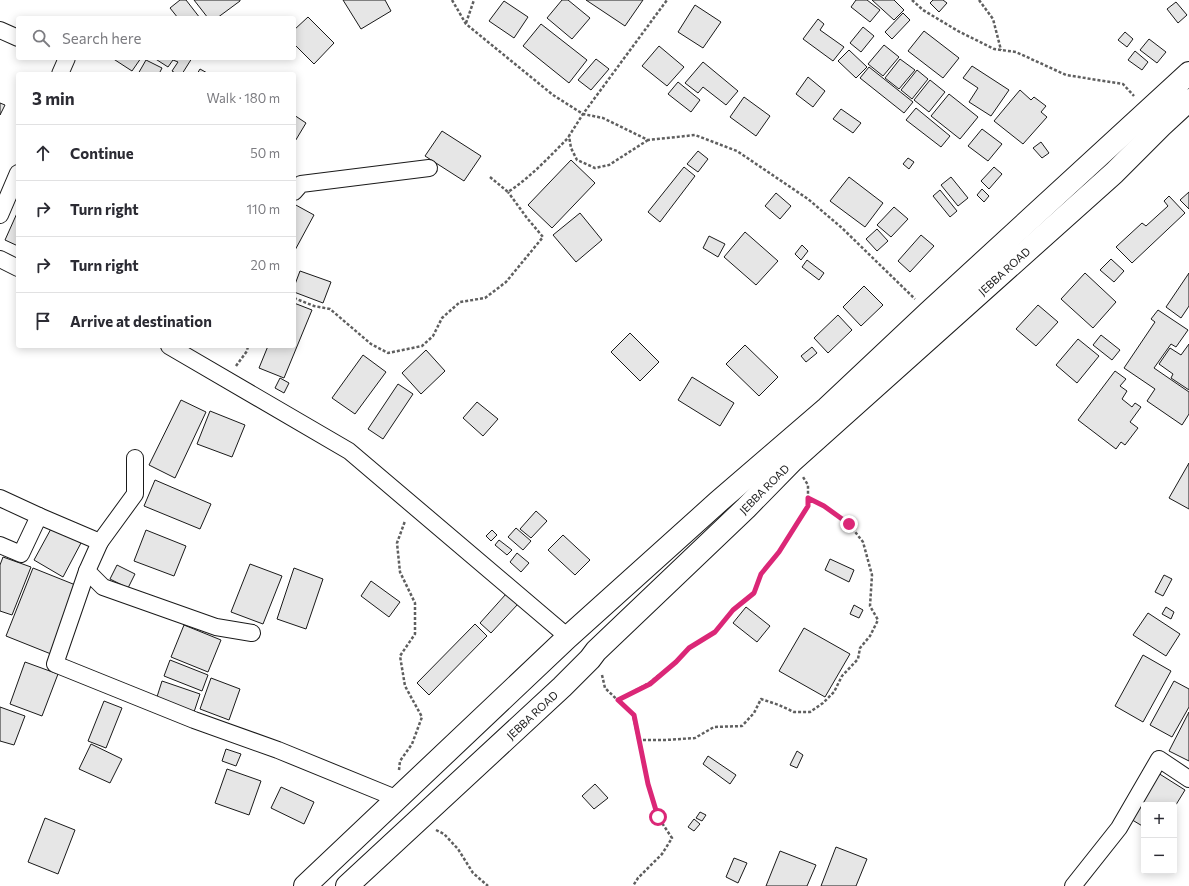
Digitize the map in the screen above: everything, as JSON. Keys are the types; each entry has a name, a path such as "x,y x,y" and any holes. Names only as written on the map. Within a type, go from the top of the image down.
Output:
{"highway":[{"name":"JEBBA ROAD","path":"305,886 568,637 718,502 826,408 1189,73"},
{"name":"JEBBA ROAD","path":"347,886 562,687 596,651 746,508 792,461 1114,173 1160,126 1189,100"}],"street":[{"path":"0,30 16,37"},
{"path":"61,72 66,60"},
{"path":"296,190 301,184 429,168"},
{"path":"0,215 16,178"},
{"path":"0,259 16,267"},
{"path":"173,348 349,451 568,637"},
{"path":"135,458 135,494 100,542 87,571 55,664 194,720 278,750 398,799"},
{"path":"0,498 100,542"},
{"path":"0,545 21,554 39,516"},
{"path":"87,571 103,587 216,627 252,632"},
{"path":"1073,886 1119,828 1159,759 1189,779"}],"path":[{"path":"452,0 466,24 553,95 583,114 603,118 648,140"},
{"path":"466,24 474,0"},
{"path":"508,192 538,168 569,136 583,114 667,0"},
{"path":"912,0 923,10 958,31 994,49 1016,52 1066,75 1123,84 1148,110"},
{"path":"979,0 993,19 1001,50"},
{"path":"569,136 571,148 577,160 595,168 609,165 648,140 695,135 737,151 808,199 842,228 929,312"},
{"path":"296,299 314,306 330,309 371,344 388,353 422,346 433,336 442,318 460,302 485,298 506,282 543,236 527,218 508,192 490,177"},
{"path":"226,379 247,351 248,348"},
{"path":"618,700 650,684 676,662 689,648 715,632 733,610 754,593 761,574 779,552 808,506 808,485 792,461"},
{"path":"638,740 695,738 714,727 742,726 754,713 761,699 794,712 810,712 823,703 834,692 842,676 858,659 860,648 870,636 878,620 870,606 872,575 863,542 849,524 824,506 808,498"},
{"path":"378,791 398,774 400,761 412,744 422,717 405,686 400,656 415,634 415,603 400,572 397,543 407,516 414,505"},
{"path":"596,651 605,688 634,715 648,784 658,817 672,838 662,854 638,878 633,886"},
{"path":"419,820 444,834 458,850 473,873 488,886"}],"building":[{"path":"180,0 186,0 198,16 176,16 170,8"},
{"path":"194,0 240,0 220,16 206,16"},
{"path":"343,0 385,0 391,11 361,29"},
{"path":"562,0 568,0 590,18 572,39 547,18"},
{"path":"586,0 643,0 625,26"},
{"path":"856,0 867,0 880,10 870,22 851,7"},
{"path":"872,0 894,0 904,10 894,20"},
{"path":"933,0 943,0 947,3 939,12 930,3"},
{"path":"504,1 528,17 514,38 489,21"},
{"path":"1176,2 1187,15 1178,23 1167,9"},
{"path":"695,5 721,22 703,48 678,32"},
{"path":"903,13 910,20 892,39 885,32"},
{"path":"308,17 334,43 314,64 296,46 296,28"},
{"path":"818,19 824,24 820,30 844,47 833,61 803,39"},
{"path":"541,24 587,60 569,83 523,46"},
{"path":"863,27 874,36 861,52 850,43"},
{"path":"924,31 959,58 943,78 908,51"},
{"path":"1125,32 1133,39 1127,47 1118,40"},
{"path":"1149,39 1166,52 1157,63 1140,50"},
{"path":"884,45 899,57 883,76 868,64"},
{"path":"659,46 684,67 667,86 642,66"},
{"path":"849,50 867,67 856,78 838,61"},
{"path":"1135,51 1148,62 1142,70 1128,60"},
{"path":"596,59 609,69 591,90 578,80"},
{"path":"900,59 915,70 899,89 885,78"},
{"path":"115,60 140,60 132,71"},
{"path":"146,60 162,68 160,72 139,72"},
{"path":"157,60 173,60 168,67"},
{"path":"173,60 191,60 183,72 174,72 172,71 178,62"},
{"path":"703,62 738,91 726,105 703,87 698,93 685,83"},
{"path":"972,66 1009,90 991,116 969,102 978,88 963,78"},
{"path":"869,67 913,102 904,113 860,78"},
{"path":"200,69 205,72 198,72"},
{"path":"917,70 928,79 912,99 901,90"},
{"path":"808,77 825,91 813,107 796,94"},
{"path":"930,80 945,92 929,112 914,100"},
{"path":"678,82 700,100 691,112 668,94"},
{"path":"1020,90 1031,100 1034,97 1046,106 1041,112 1047,117 1023,144 994,121"},
{"path":"949,94 978,117 960,139 931,116"},
{"path":"744,97 770,116 756,136 730,117"},
{"path":"0,103 5,105 0,115"},
{"path":"916,108 950,136 941,147 906,120"},
{"path":"841,109 861,123 853,133 833,119"},
{"path":"296,116 306,123 296,140"},
{"path":"982,129 1002,144 988,161 968,146"},
{"path":"442,131 481,156 464,181 425,156"},
{"path":"1041,142 1049,153 1042,158 1033,148"},
{"path":"698,151 708,159 698,172 687,164"},
{"path":"908,158 914,162 909,169 903,164"},
{"path":"571,160 595,183 552,228 528,205"},
{"path":"684,167 695,176 660,222 648,212"},
{"path":"994,167 1002,174 989,189 981,181"},
{"path":"849,177 883,203 865,227 830,201"},
{"path":"951,177 968,198 958,206 941,185"},
{"path":"982,189 989,196 984,202 977,195"},
{"path":"940,190 957,211 950,217 933,196"},
{"path":"1189,192 1189,209 1180,200"},
{"path":"776,193 791,206 780,219 765,206"},
{"path":"1169,196 1185,213 1132,263 1116,247 1142,223 1146,226 1168,206 1164,201"},
{"path":"296,205 314,215 296,248"},
{"path":"894,207 908,219 891,237 877,225"},
{"path":"580,213 602,240 576,262 553,235"},
{"path":"16,215 16,245 5,240"},
{"path":"877,229 888,241 877,251 866,239"},
{"path":"745,232 778,261 756,285 724,257"},
{"path":"921,235 934,246 910,272 898,261"},
{"path":"709,236 725,244 718,257 703,248"},
{"path":"802,245 808,251 801,260 795,254"},
{"path":"1111,259 1124,271 1114,282 1100,270"},
{"path":"807,260 824,273 819,280 802,267"},
{"path":"300,271 331,282 323,303 296,293 296,282"},
{"path":"1085,273 1116,302 1093,328 1061,299"},
{"path":"1189,273 1189,306 1181,318 1166,307"},
{"path":"864,286 883,305 861,326 843,307"},
{"path":"296,304 312,310 284,378 259,368 267,348 296,348"},
{"path":"1038,305 1058,322 1036,346 1016,329"},
{"path":"1158,310 1188,330 1176,347 1171,344 1154,368 1189,392 1189,414 1182,425 1147,401 1155,389 1124,368 1155,322 1151,319"},
{"path":"838,315 852,330 828,353 814,338"},
{"path":"630,333 659,362 640,381 611,352"},
{"path":"1101,335 1120,350 1112,360 1093,345"},
{"path":"1078,339 1099,356 1077,383 1056,365"},
{"path":"1189,344 1189,390 1171,378 1173,374 1159,364 1170,348 1181,355"},
{"path":"745,345 778,377 759,396 726,364"},
{"path":"812,347 817,353 806,362 801,356"},
{"path":"426,350 445,371 421,394 402,373"},
{"path":"363,355 386,372 355,414 332,398"},
{"path":"1115,371 1126,379 1120,386 1127,391 1122,399 1132,407 1135,403 1141,407 1130,422 1138,428 1125,445 1121,442 1116,449 1078,420"},
{"path":"692,377 734,403 720,426 678,400"},
{"path":"280,378 289,383 284,393 275,388"},
{"path":"398,384 413,394 383,439 368,429"},
{"path":"181,400 206,412 175,478 149,465"},
{"path":"477,402 498,419 483,436 463,418"},
{"path":"210,411 245,425 232,457 197,444"},
{"path":"1189,463 1189,509 1169,498"},
{"path":"155,480 211,504 200,529 144,506"},
{"path":"536,511 547,521 531,538 520,529"},
{"path":"52,527 81,543 63,577 34,560"},
{"path":"516,528 531,541 523,550 508,537"},
{"path":"146,530 186,546 174,576 134,561"},
{"path":"492,530 497,535 491,541 486,536"},
{"path":"563,535 590,560 575,575 548,550"},
{"path":"499,540 512,550 507,555 495,545"},
{"path":"517,553 529,563 521,572 510,562"},
{"path":"3,557 31,567 12,615 0,611 0,565"},
{"path":"830,559 854,570 849,582 825,570"},
{"path":"250,564 282,576 263,624 231,612"},
{"path":"117,565 135,574 128,588 110,579"},
{"path":"33,568 78,586 51,654 6,636"},
{"path":"294,568 323,579 306,629 277,619"},
{"path":"1164,575 1172,579 1163,596 1155,592"},
{"path":"371,581 400,602 389,617 361,596"},
{"path":"506,594 518,604 491,633 480,623"},
{"path":"854,605 863,610 859,618 850,614"},
{"path":"746,607 770,626 757,642 733,623"},
{"path":"1166,607 1174,612 1171,619 1162,614"},
{"path":"1148,613 1180,634 1166,656 1133,635"},
{"path":"475,624 487,636 429,695 417,683"},
{"path":"184,625 221,640 208,672 171,657"},
{"path":"804,628 850,654 825,697 779,671"},
{"path":"1143,655 1171,671 1143,722 1115,706"},
{"path":"170,660 208,675 202,691 164,676"},
{"path":"25,662 58,674 42,716 10,704"},
{"path":"211,678 240,689 229,720 200,709"},
{"path":"162,681 200,694 194,712 156,700"},
{"path":"1174,681 1189,689 1189,707 1172,737 1150,725"},
{"path":"104,701 122,708 106,748 88,741"},
{"path":"0,707 25,716 14,745 0,741"},
{"path":"1189,712 1189,761 1169,751"},
{"path":"91,744 122,759 110,783 79,769"},
{"path":"226,749 241,754 236,766 222,761"},
{"path":"797,751 803,755 797,768 790,765"},
{"path":"708,756 736,775 730,784 703,764"},
{"path":"227,769 261,781 249,815 215,803"},
{"path":"1158,773 1185,790 1177,803 1141,802 1141,825 1129,818"},
{"path":"595,784 608,798 594,809 582,796"},
{"path":"281,787 314,802 304,824 271,808"},
{"path":"700,812 706,815 702,821 696,818"},
{"path":"45,818 75,830 58,874 28,862"},
{"path":"694,819 700,824 694,831 688,827"},
{"path":"836,847 867,859 856,886 821,886"},
{"path":"780,851 816,865 807,886 766,886"},
{"path":"734,858 747,863 738,883 726,877"}],"route":[{"path":"658,817 648,784 634,715 618,700 650,684 676,662 689,648 715,632 733,610 754,593 761,574 779,552 808,506 808,498 824,506 849,524"}]}
